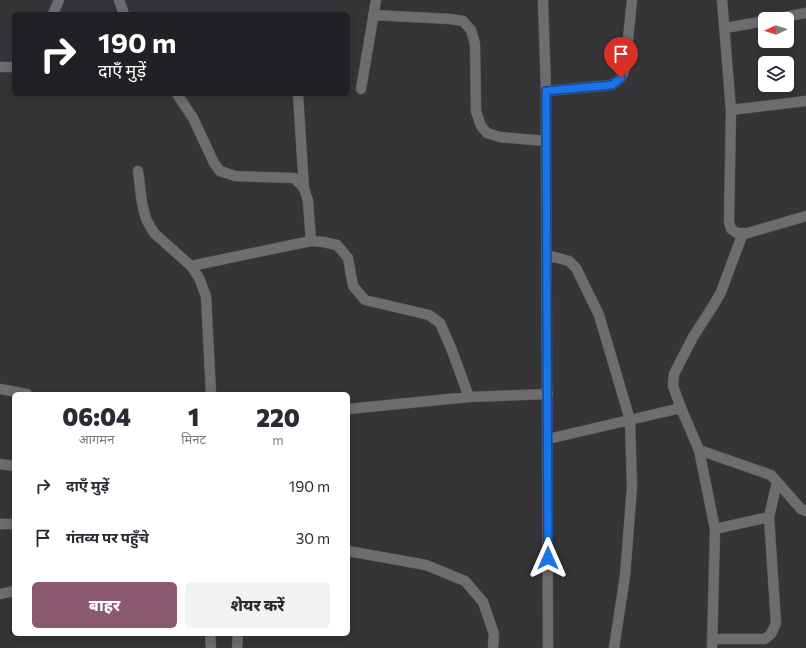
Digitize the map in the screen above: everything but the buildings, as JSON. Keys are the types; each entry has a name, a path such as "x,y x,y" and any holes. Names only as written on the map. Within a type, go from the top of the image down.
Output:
{"street":[{"path":"54,12 59,0"},
{"path":"119,0 123,12"},
{"path":"361,89 376,0"},
{"path":"543,0 546,91 548,648"},
{"path":"546,91 612,85 621,78 625,68 632,0"},
{"path":"722,0 730,110 729,222 731,229 738,233 748,233 806,216"},
{"path":"794,15 806,13"},
{"path":"374,15 450,18 463,21 471,30 475,44 476,111 481,126 487,132 500,137 546,141"},
{"path":"725,28 758,22"},
{"path":"0,67 12,67"},
{"path":"178,96 193,118 214,163 220,171 236,176 294,178 304,188"},
{"path":"298,96 304,188 308,201 311,242"},
{"path":"730,110 806,101"},
{"path":"138,171 142,203 146,219 154,233 191,266 199,278 206,296 211,392"},
{"path":"743,233 721,292 693,337 674,374 674,386 681,408 699,450 715,529 712,644 765,639 771,634 774,628 776,623 769,517 777,482"},
{"path":"191,266 311,242 323,242 337,245 348,258 353,286 365,300 429,315 440,322 469,397"},
{"path":"547,255 569,261 576,268 599,315 630,420 632,487 624,576 614,648"},
{"path":"0,389 16,392"},
{"path":"350,410 469,397 548,394"},
{"path":"548,439 681,408"},
{"path":"699,450 771,475 801,509 806,511"},
{"path":"0,464 12,466"},
{"path":"715,529 769,517"},
{"path":"0,524 12,524"},
{"path":"350,551 426,565 465,581 483,602 494,634 493,648"},
{"path":"0,594 12,591"},
{"path":"210,636 211,648"},
{"path":"237,648 238,636"}],"route":[{"path":"548,558 546,91 612,85 621,78"}]}
